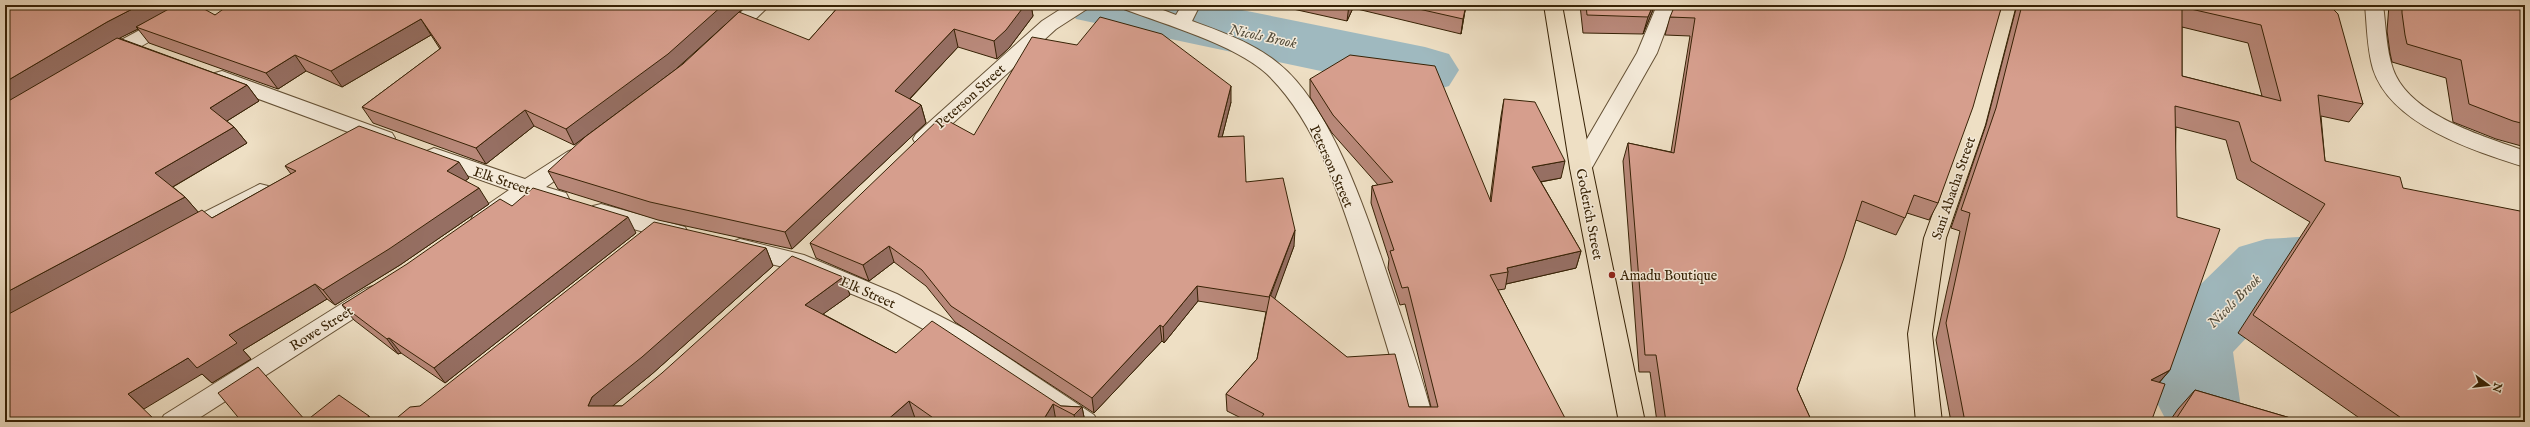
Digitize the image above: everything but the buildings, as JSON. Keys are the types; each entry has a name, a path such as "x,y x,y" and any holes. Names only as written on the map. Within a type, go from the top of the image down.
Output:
{"main road":[{"name":"Goderich Street","path":"1553,5 1581,168 1632,422"},
{"name":"Sani Abacha Street","path":"1929,422 1920,334 1935,238 1975,125 2007,5"}],"street":[{"path":"87,68 201,5"},
{"path":"711,50 762,5"},
{"name":"Peterson Street","path":"907,154 1049,25 1080,5"},
{"name":"Peterson Street","path":"1131,5 1185,16 1246,51 1272,68 1295,91 1329,153 1367,247 1414,393 1420,422"},
{"path":"1581,168 1647,52 1666,5"},
{"path":"2374,5 2383,69 2394,91 2414,110 2451,130 2525,159"},
{"path":"128,44 151,53"},
{"name":"Elk Street","path":"203,72 527,189 658,229 696,238"},
{"path":"347,144 368,132"},
{"path":"468,231 592,145"},
{"path":"169,241 278,182"},
{"path":"639,244 658,229"},
{"name":"Elk Street","path":"719,243 796,261 889,300 957,336 1085,422"},
{"path":"774,281 813,245"},
{"name":"Rowe Street","path":"173,422 389,285"}],"waterway":[{"name":"Nicols Brook","path":"1099,5 1202,23 1425,70"},
{"name":"Nicols Brook","path":"2198,401 2192,343 2266,268 2349,263 2484,279 2525,298"}],"place":[{"name":"Amadu Boutique","path":"1612,275"}]}
